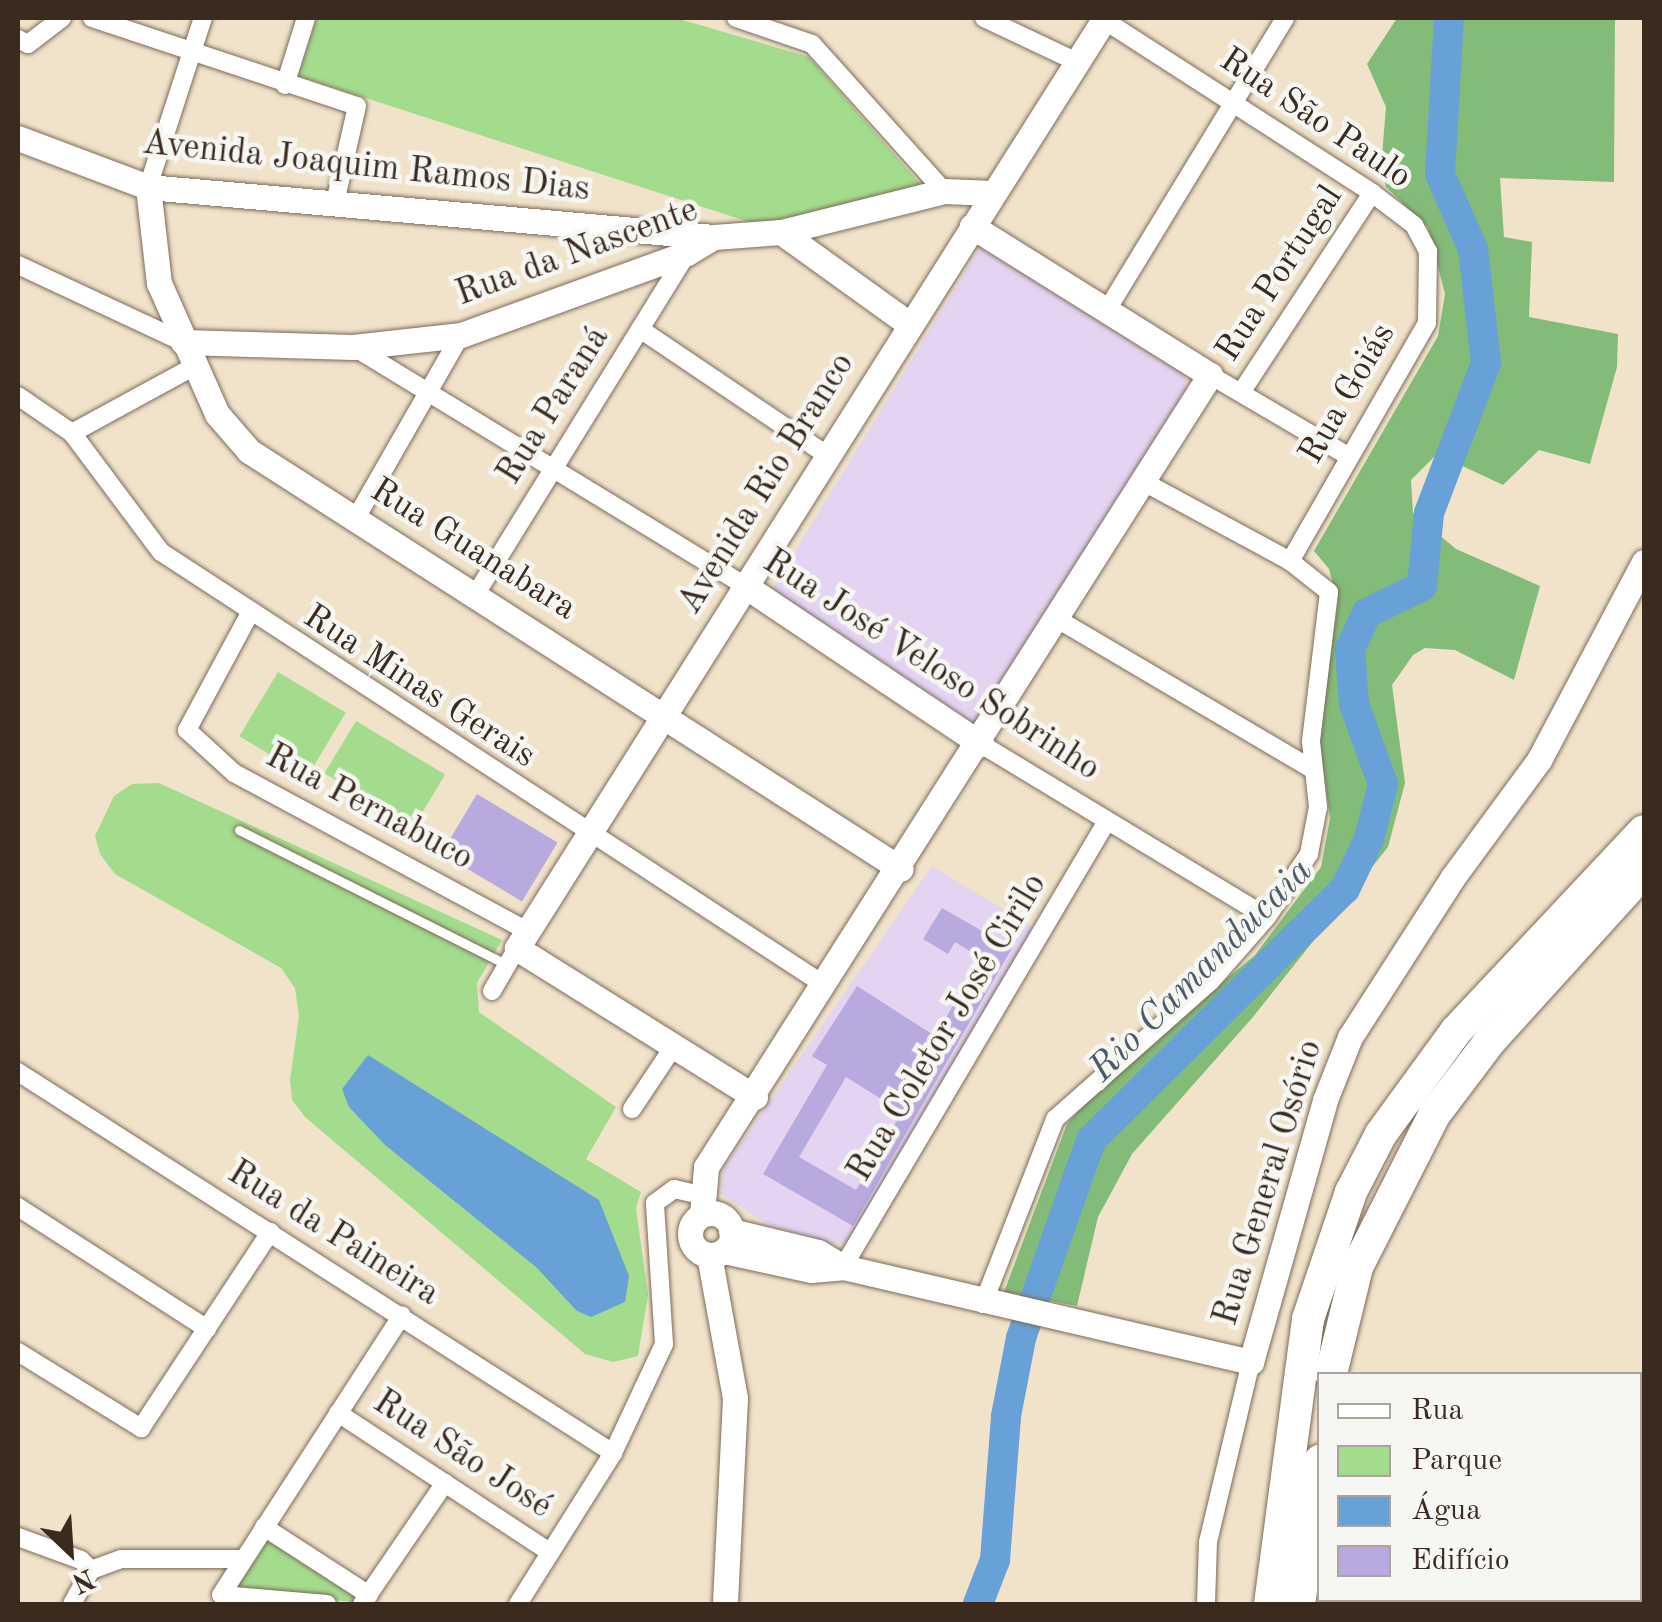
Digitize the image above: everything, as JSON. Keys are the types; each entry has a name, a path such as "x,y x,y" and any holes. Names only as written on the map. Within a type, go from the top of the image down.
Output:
{"highway":[{"path":"1270,1604 1308,1319 1351,1192 1381,1134 1456,1031 1644,831"},
{"path":"1331,1372 1357,1266 1434,1115 1490,1041 1643,874"},
{"path":"1299,1604 1317,1481"}],"street":[{"path":"23,41 62,18"},
{"path":"92,18 357,106 335,203"},
{"path":"148,187 203,18"},
{"path":"285,85 306,18"},
{"path":"736,18 812,44 944,192"},
{"path":"984,18 1077,62"},
{"path":"1107,310 1285,18"},
{"name":"Avenida Rio Branco","path":"492,991 666,714 742,584 1104,19"},
{"name":"Rua São Paulo","path":"1104,19 1372,193 1414,225 1428,251"},
{"name":"Avenida Joaquim Ramos Dias","path":"18,138 148,187 714,237"},
{"name":"Rua Guanabara","path":"148,187 159,283 217,414 249,451 477,592 901,869"},
{"name":"Rua da Nascente","path":"18,266 183,342 354,346 461,335 686,254 714,237 780,232 944,192 993,192"},
{"name":"Rua Portugal","path":"1242,392 1372,193"},
{"path":"972,226 1348,456"},
{"path":"780,232 909,324"},
{"name":"Rua Goiás","path":"1290,561 1427,324 1428,251"},
{"name":"Rua Paraná","path":"477,592 686,254"},
{"path":"640,329 826,454"},
{"path":"356,518 461,335"},
{"name":"Rua José Veloso Sobrinho","path":"354,346 742,584 981,744 1268,917"},
{"path":"72,434 193,367"},
{"path":"1210,375 981,744 755,1098 706,1167 701,1204 690,1238 811,1270 843,1268 1049,1320 1251,1362"},
{"name":"Rua Minas Gerais","path":"18,396 72,434 161,552 250,615 590,837 826,986"},
{"path":"983,1304 1056,1118 1210,982 1268,917 1309,854 1318,807 1312,768 1315,676 1329,592 1290,561 1146,483"},
{"name":"Rua General Osório","path":"1206,1604 1208,1542 1251,1362 1325,1100 1350,1037 1452,877 1539,760 1644,562"},
{"name":"Rua Pernabuco","path":"250,615 187,730 234,773 518,948"},
{"path":"1059,620 1312,768"},
{"name":"Rua Coletor José Cirilo","path":"843,1268 1106,821"},
{"path":"518,948 755,1098"},
{"path":"632,1109 674,1046"},
{"name":"Rua da Paineira","path":"18,1072 612,1453"},
{"path":"518,1604 612,1453 664,1344 655,1203 674,1190 722,1216 721,1246 735,1398 725,1604"},
{"path":"18,1208 207,1329"},
{"path":"18,1352 141,1428 270,1232"},
{"path":"327,1604 221,1595 402,1315"},
{"name":"Rua São José","path":"338,1412 550,1552"},
{"path":"264,1527 365,1600 445,1483"},
{"path":"18,1537 82,1560 91,1570"},
{"path":"72,1604 91,1570 122,1559 242,1559"}],"lane":[{"path":"238,830 518,948"}],"shaded area":[{"path":"981,246 1185,376 1186,392 973,726 770,592"},
{"path":"932,866 1035,929 850,1242 833,1244 767,1224 721,1194 723,1169"}],"green space":[{"path":"317,18 676,18 809,57 921,185 780,222 752,223 298,76"},
{"path":"1397,18 1615,18 1614,182 1500,178 1504,237 1532,242 1529,317 1618,334 1617,367 1590,464 1539,450 1503,485 1437,454 1411,480 1413,513 1456,549 1540,586 1514,680 1455,650 1425,648 1413,655 1392,685 1405,783 1388,847 1253,1017 1132,1154 1098,1217 1077,1306 1004,1292 1067,1124 1099,1086 1255,955 1321,867 1330,818 1319,735 1338,602 1329,569 1314,551 1438,336 1445,294 1428,227 1386,187 1381,168 1386,107 1367,64"},
{"path":"278,672 346,713 307,777 239,736"},
{"path":"356,721 445,775 414,827 325,773"},
{"path":"159,783 502,940 477,983 479,1012 616,1107 586,1159 641,1192 636,1208 648,1295 638,1356 613,1362 585,1354 305,1117 292,1100 290,1080 299,1016 295,988 281,968 115,874 100,854 95,836 114,796 132,784"},
{"path":"269,1537 357,1594 354,1602 234,1591"}],"water":[{"path":"368,1055 599,1200 629,1276 625,1302 591,1317 577,1311 536,1267 385,1145 349,1107 342,1089"}],"building":[{"path":"477,794 558,842 522,902 441,853"},
{"path":"942,908 1012,948 853,1226 763,1174 827,1065 812,1056 857,986 935,1036 981,958 955,942 948,954 923,939","holes":["846,1077 902,1112 856,1190 799,1157"]}],"waterway":[{"name":"Rio Camanducaia","path":"978,1604 995,1560 1006,1416 1021,1338 1091,1140 1345,889 1369,839 1383,784 1354,704 1350,649 1367,613 1422,586 1429,513 1486,363 1473,249 1440,174 1449,18"}]}
